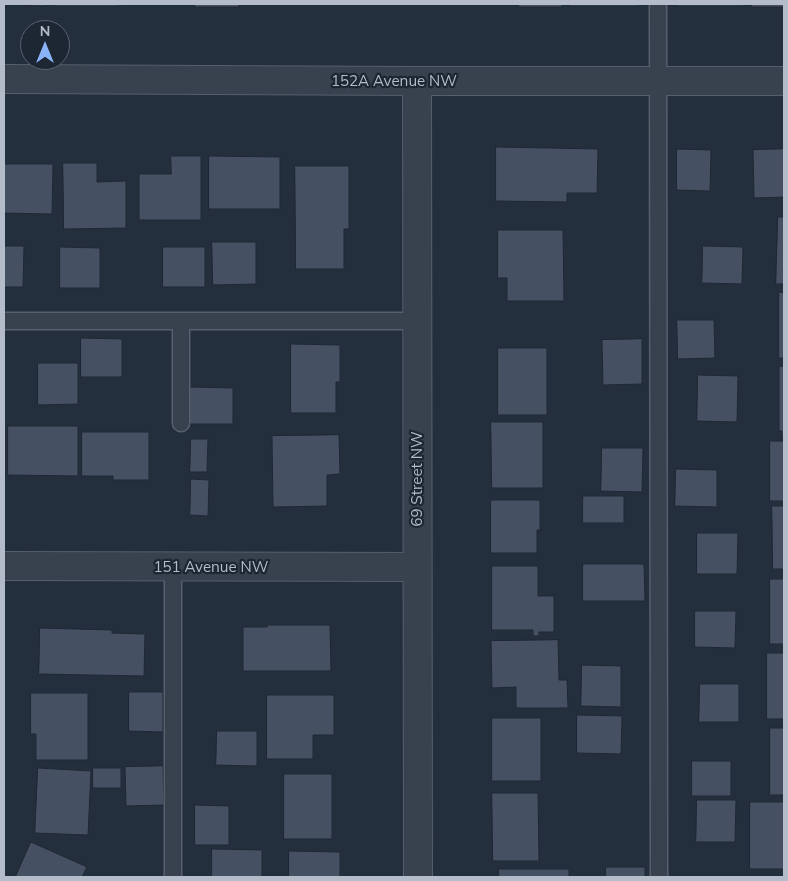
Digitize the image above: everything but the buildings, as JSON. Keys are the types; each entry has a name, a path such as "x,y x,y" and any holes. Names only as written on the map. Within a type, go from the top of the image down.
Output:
{"street":[{"name":"152A Avenue NW","path":"4,79 784,81"},
{"name":"69 Street NW","path":"417,81 418,877"},
{"name":"151 Avenue NW","path":"4,566 418,567"}],"lane":[{"path":"658,4 659,877"},
{"path":"4,321 417,321"},
{"path":"181,321 181,423"},
{"path":"173,567 173,877"}]}
